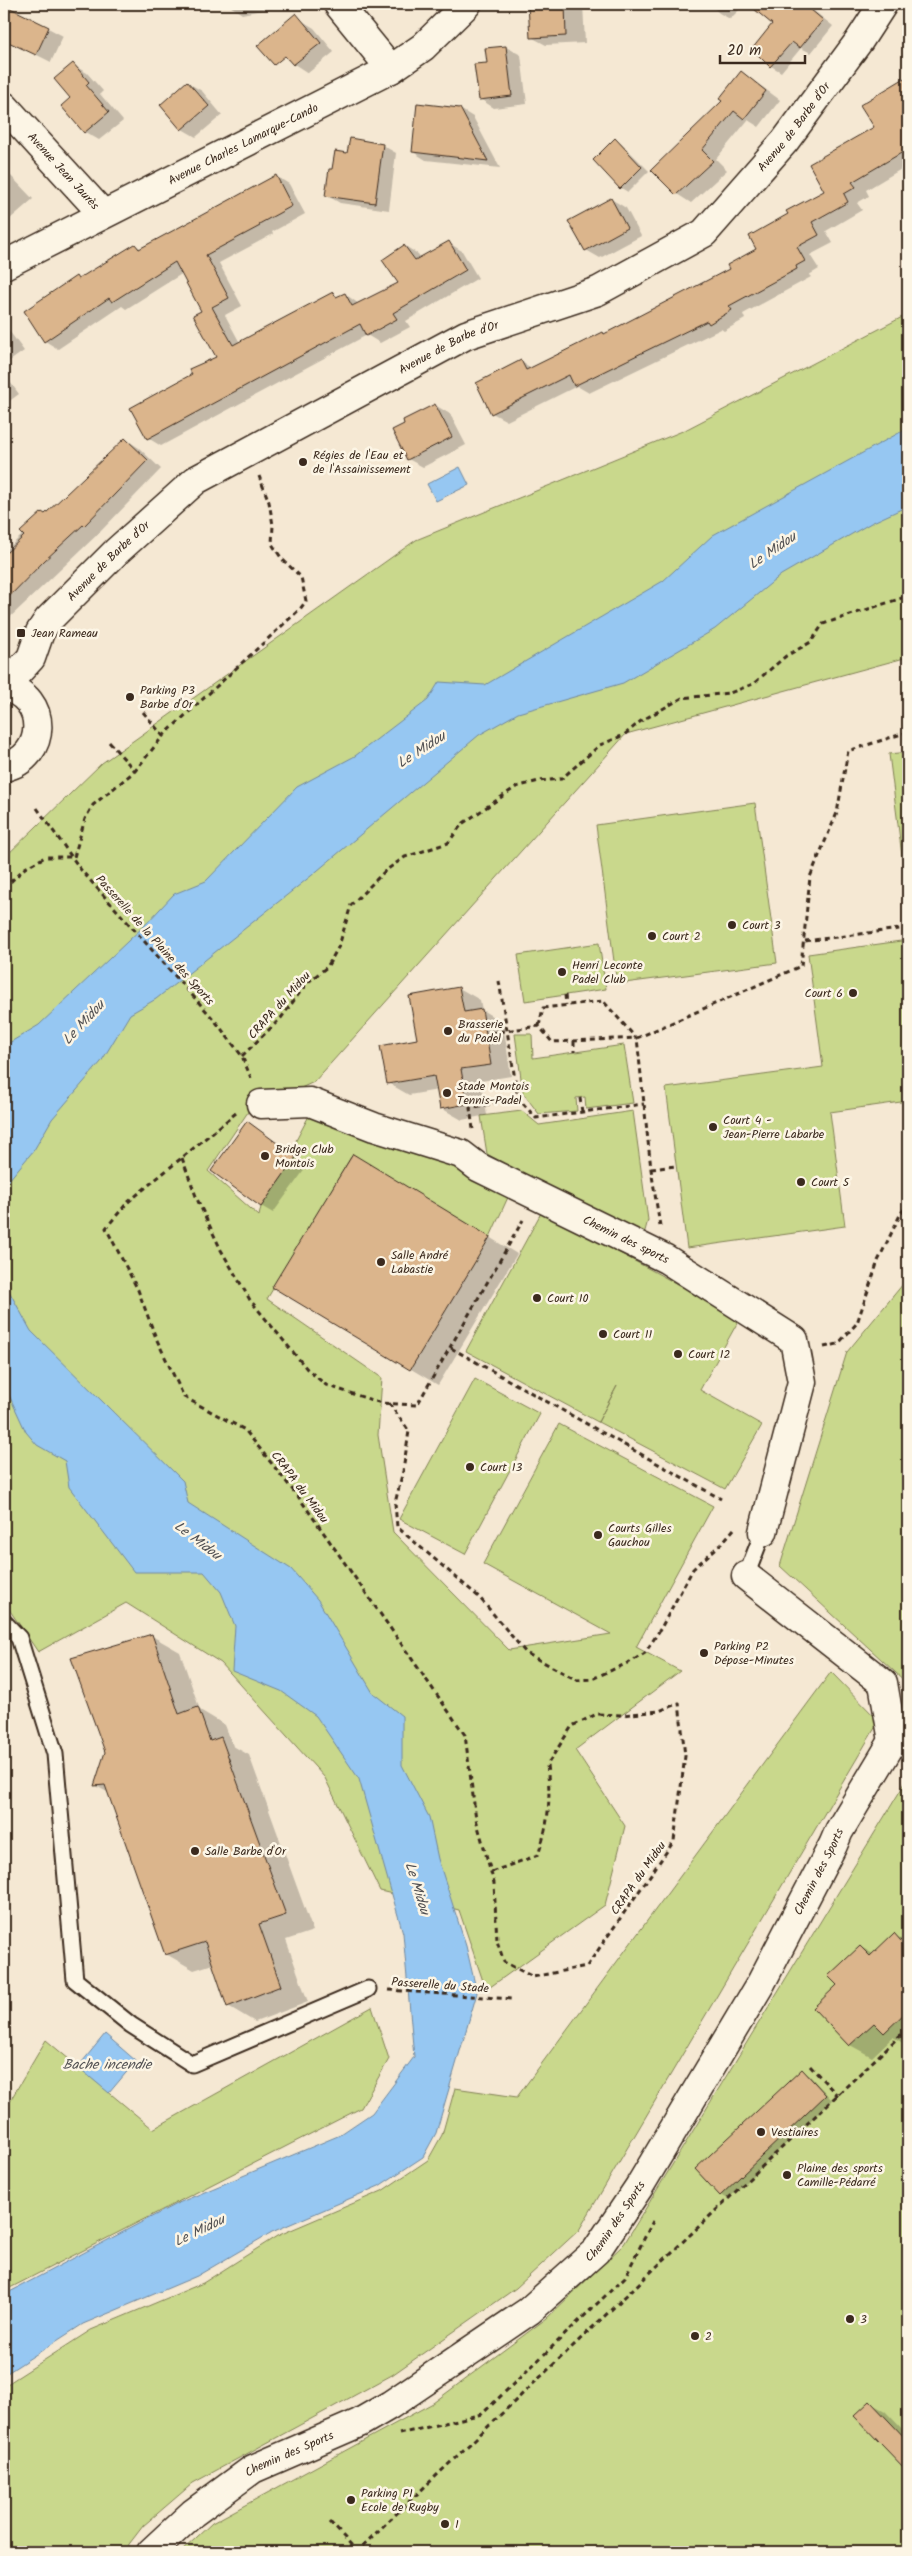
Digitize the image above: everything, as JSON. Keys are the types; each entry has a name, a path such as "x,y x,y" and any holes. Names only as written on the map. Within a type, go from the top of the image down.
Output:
{"street":[{"path":"338,4 391,69"},
{"name":"Avenue de Barbe d'Or","path":"4,687 31,658 40,632 48,620 117,551 196,480 466,335 598,291 704,233 785,141 884,4"},
{"name":"Avenue Charles Lamarque-Cando","path":"4,264 391,69 423,46 455,9"},
{"name":"Avenue Jean Jaurès","path":"4,106 102,213"},
{"path":"4,687 21,693 30,703 36,714 38,727 36,740 30,752 17,763 4,767"},
{"name":"Chemin des sports","path":"259,1100 310,1102 374,1127 461,1154 478,1167 666,1259 794,1340 802,1382 765,1529"},
{"path":"746,1576 883,1683 901,1733"},
{"name":"Chemin des Sports","path":"151,2552 193,2513 253,2469 359,2423 390,2405 529,2311 596,2252 639,2187 761,1984 838,1831 901,1733"}],"lane":[{"path":"746,1576 765,1529"},
{"path":"4,1622 19,1638 55,1754 75,1980 131,2025 192,2064 368,1989"}],"path":[{"path":"4,888 25,868 44,857 74,857 85,819 93,805 135,771 163,736 300,610 306,601 301,577 282,559 272,544 269,502 257,472"},
{"name":"CRAPA du Midou","path":"242,1056 281,1018 307,983 327,967 339,946 352,905 385,871 406,857 448,843 462,824 516,787 540,781 561,779 600,745 624,735 641,720 682,698 730,693 753,684 786,656 811,642 824,624 908,596"},
{"path":"143,712 163,736"},
{"path":"666,1259 651,1169 637,1038 603,1001 542,1008 540,1026 552,1042 637,1038 801,966 810,877 837,813 848,751 908,732"},
{"path":"109,742 135,771"},
{"name":"Passerelle de la Plaine des Sports","path":"37,808 74,857 81,870 216,1022 242,1056 259,1100"},
{"path":"805,941 908,928"},
{"path":"499,982 505,1030 518,1098 536,1118 644,1104"},
{"path":"565,995 566,1005"},
{"path":"491,1032 540,1026"},
{"path":"574,1041 574,1052"},
{"path":"478,1167 470,1108 518,1098"},
{"path":"580,1098 582,1112"},
{"name":"CRAPA du Midou","path":"259,1100 182,1158 127,1203 106,1228 138,1290 156,1338 184,1397 245,1430 300,1498 465,1735 476,1820 494,1883 497,1941 504,1962 533,1977 587,1966 674,1841 685,1756 679,1703 659,1711 597,1714 572,1726 547,1765 549,1788 548,1827 538,1855 491,1872"},
{"path":"182,1158 197,1199 221,1250 250,1300 307,1369 326,1385 380,1403 417,1405 537,1196"},
{"path":"651,1169 676,1166"},
{"path":"796,1353 838,1344 857,1323 878,1261 901,1213 908,1205"},
{"path":"451,1348 721,1498"},
{"path":"389,1403 409,1431 403,1471 394,1503 397,1527 479,1597 526,1653 577,1680 592,1679 645,1653 662,1628 693,1569 722,1544 742,1518 765,1529"},
{"name":"Passerelle du Stade","path":"368,1989 511,1999"},
{"path":"330,2522 357,2552 908,2028"},
{"path":"810,2066 838,2096"}],"green space":[{"path":"908,314 908,657 626,734 314,1082 248,1112 208,1171 259,1216 261,1207 296,1157 291,1150 311,1112 459,1166 509,1195 490,1237 351,1157 267,1299 382,1378 378,1435 393,1532 509,1650 611,1634 483,1564 559,1424 713,1506 636,1647 680,1671 575,1750 625,1826 605,1905 486,1990 459,1910 380,1891 325,1778 221,1663 126,1603 38,1652 4,1602 4,858 102,763 416,540 685,430"},
{"path":"908,752 908,903 889,754"},
{"path":"755,803 777,963 617,984 596,825"},
{"path":"908,940 908,1101 830,1112 845,1226 687,1248 666,1088 823,1067 808,954"},
{"name":"Henri Leconte Padel Club","path":"599,943 606,989 525,1001 518,955"},
{"path":"515,1034 532,1034 533,1058 624,1045 633,1103 586,1109 585,1097 576,1098 577,1111 539,1114 523,1093"},
{"path":"522,1111 539,1125 633,1111 648,1220 645,1231 638,1236 487,1154 481,1116"},
{"path":"542,1211 740,1318 700,1390 762,1425 725,1489 466,1351"},
{"path":"908,1278 908,1684 780,1566 847,1352"},
{"name":"Court 13","path":"475,1379 540,1414 465,1554 399,1519"},
{"path":"831,1672 879,1721 579,2230 516,2288 392,2375 193,2483 143,2526 123,2552 4,2552 4,2386 91,2330 203,2283 277,2236 382,2191 428,2160 442,2135 455,2088 517,2097"},
{"name":"Plaine des sports Camille-Pédarré","path":"908,1778 908,2552 181,2552 212,2523 433,2403 547,2318 624,2244"},
{"path":"372,2007 389,2059 361,2108 4,2291 4,2111 46,2040 153,2129"}],"water":[{"name":"Le Midou","path":"908,428 908,506 871,523 781,575 715,629 623,683 518,713 479,735 311,876 156,999 130,1014 101,1062 52,1119 34,1150 4,1186 4,1046 39,1025 145,925 174,894 206,881 297,787 355,756 428,700 439,682 485,685 663,581 713,535"},
{"path":"460,467 469,485 436,501 427,484"},
{"name":"Le Midou","path":"4,1282 31,1331 183,1481 188,1503 291,1569 318,1600 373,1693 402,1716 402,1765 429,1817 438,1859 466,1946 477,1993 436,2133 423,2157 379,2186 272,2232 197,2276 83,2324 4,2375 4,2295 176,2204 338,2136 372,2113 414,2057 403,1933 359,1779 316,1716 281,1691 232,1671 235,1626 221,1592 204,1572 134,1572 69,1487 65,1461 37,1445 26,1432 8,1393 4,1389"},
{"name":"Bache incendie","path":"105,2034 136,2061 109,2093 78,2067"}],"building":[{"path":"528,4 565,4 566,36 530,38"},
{"path":"748,4 804,4 823,20 800,48 792,42 770,67 752,49 772,24"},
{"path":"4,5 49,27 36,55 4,40"},
{"path":"296,13 321,43 293,65 285,56 274,65 257,46"},
{"path":"506,46 512,96 479,100 474,64 487,63 485,48"},
{"path":"73,63 89,82 86,85 109,112 84,133 61,106 70,98 54,79"},
{"path":"741,71 766,91 744,119 734,111 702,150 713,161 676,195 651,170 722,101 719,99"},
{"path":"908,76 908,149 852,182 856,187 844,194 848,202 812,222 819,235 797,247 805,261 796,266 797,269 729,306 732,310 709,324 707,321 574,386 569,375 491,414 476,383 521,360 526,370 603,332 604,334 729,269 727,265 756,249 749,236 788,214 786,211 824,191 809,164 874,127 860,105"},
{"path":"187,81 209,106 181,130 160,105"},
{"path":"417,103 460,108 488,161 412,152"},
{"path":"350,138 383,144 375,203 325,196 329,169 332,169 335,151 347,153"},
{"path":"615,138 642,167 620,189 593,160"},
{"path":"276,175 292,206 259,224 260,226 206,255 229,298 212,307 233,345 333,292 336,297 345,293 352,306 398,283 382,260 404,245 415,260 449,241 466,270 393,313 397,319 366,336 360,324 147,439 130,408 192,374 189,369 216,357 193,315 201,311 175,262 112,302 109,298 44,342 24,311 76,276 78,279 135,244 139,249"},
{"path":"611,198 627,228 585,251 568,221"},
{"path":"435,404 452,437 407,460 392,430 404,424 403,420"},
{"path":"125,438 148,460 84,526 44,561 4,602 4,555 24,536 20,532 42,512 45,514"},
{"path":"459,987 464,1012 482,1009 491,1065 461,1069 467,1104 440,1109 434,1076 387,1084 380,1046 417,1039 409,996"},
{"path":"247,1121 296,1157 261,1207 211,1171"},
{"name":"Salle André Labastie","path":"353,1154 490,1237 410,1370 272,1287"},
{"name":"Salle Barbe d'Or","path":"152,1634 179,1714 198,1707 210,1741 221,1737 286,1915 259,1924 281,1986 227,2007 205,1942 165,1955 105,1785 94,1786 105,1752 71,1658"},
{"path":"894,1933 908,1949 908,2010 884,2033 874,2023 849,2046 813,2008 837,1985 828,1976 860,1946 870,1956"},
{"name":"Vestiaires","path":"802,2069 826,2095 720,2196 695,2169"},
{"path":"870,2401 908,2441 908,2472 854,2416"}],"place":[{"name":"Régies de l'Eau et de l'Assainissement","path":"303,462"},
{"name":"Jean Rameau","path":"21,633"},
{"name":"Parking P3 Barbe d'Or","path":"130,697"},
{"name":"Court 3","path":"732,925"},
{"name":"Court 2","path":"652,936"},
{"name":"Henri Leconte Padel Club","path":"562,972"},
{"name":"Court 6","path":"853,993"},
{"name":"Brasserie du Padel","path":"448,1031"},
{"name":"Stade Montois Tennis-Padel","path":"447,1093"},
{"name":"Court 4 - Jean-Pierre Labarbe","path":"713,1127"},
{"name":"Bridge Club Montois","path":"265,1156"},
{"name":"Court 5","path":"801,1182"},
{"name":"Salle André Labastie","path":"381,1262"},
{"name":"Court 10","path":"537,1298"},
{"name":"Court 11","path":"603,1334"},
{"name":"Court 12","path":"678,1354"},
{"name":"Court 13","path":"470,1467"},
{"name":"Courts Gilles Gauchou","path":"598,1535"},
{"name":"Parking P2 Dépose-Minutes","path":"704,1653"},
{"name":"Salle Barbe d'Or","path":"195,1851"},
{"name":"Vestiaires","path":"761,2132"},
{"name":"Plaine des sports Camille-Pédarré","path":"787,2175"},
{"name":"3","path":"850,2319"},
{"name":"2","path":"695,2336"},
{"name":"Parking P1 Ecole de Rugby","path":"351,2500"},
{"name":"1","path":"445,2524"}]}
